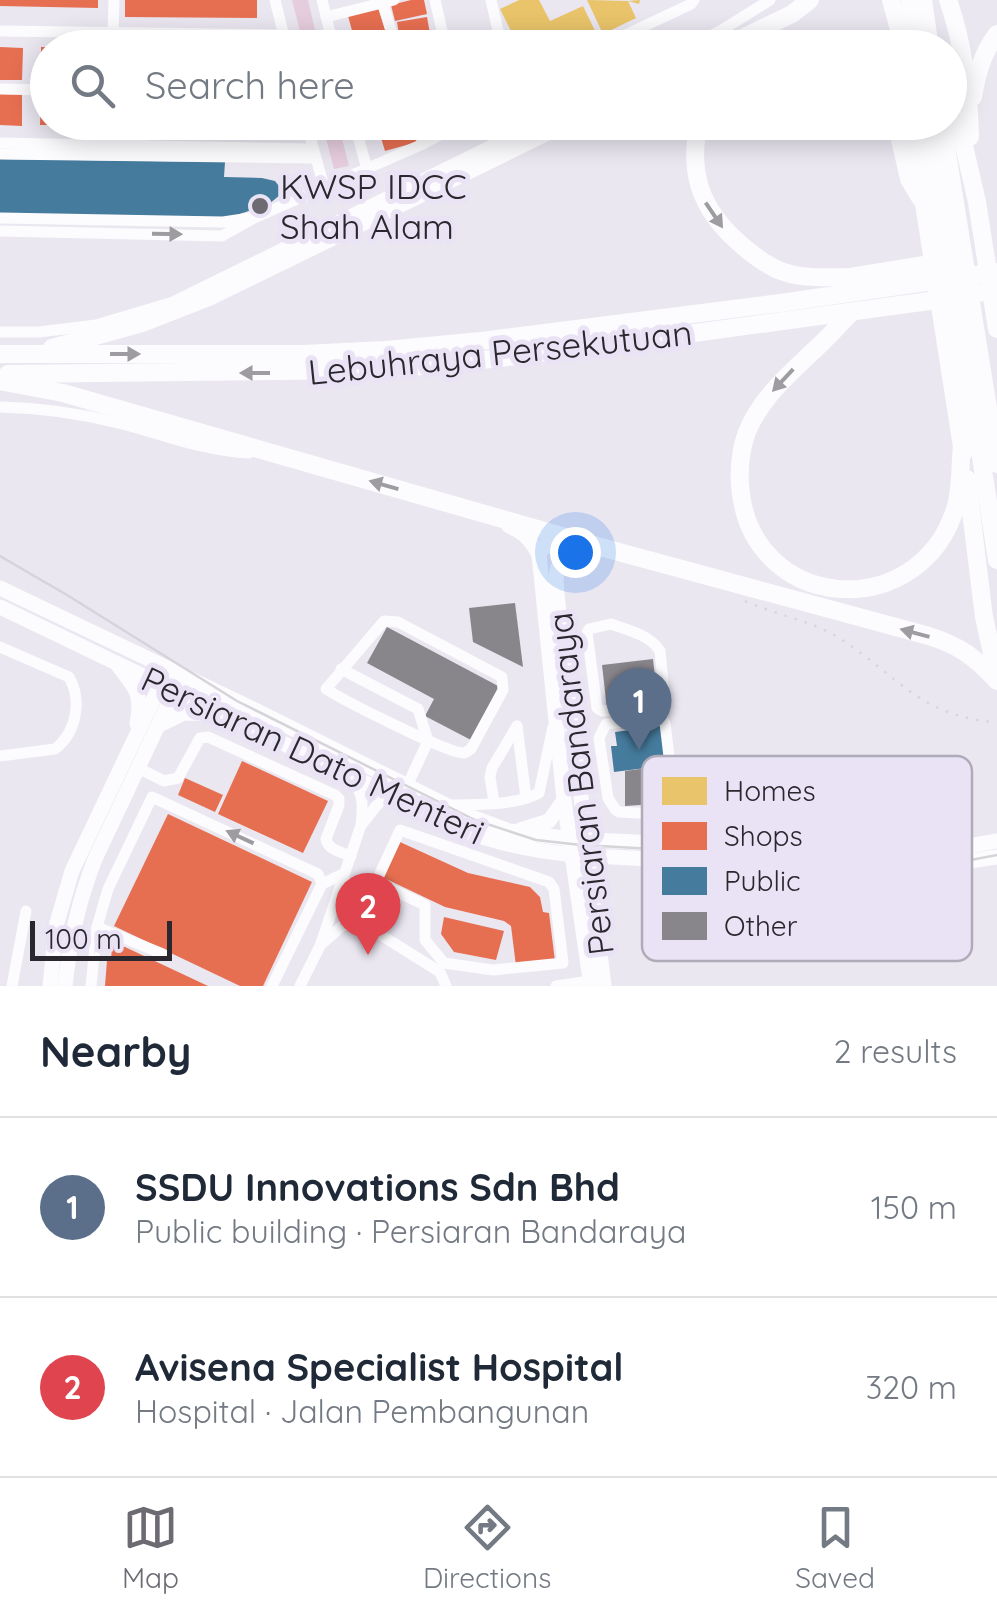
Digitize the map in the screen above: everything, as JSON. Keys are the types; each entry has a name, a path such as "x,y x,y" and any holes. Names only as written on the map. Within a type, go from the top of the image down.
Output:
{"highway":[{"path":"759,30 810,0"},
{"path":"891,0 902,30"},
{"path":"908,30 909,0"},
{"path":"923,0 927,30"},
{"path":"948,0 956,30"},
{"path":"970,117 977,72 984,52 997,34"},
{"path":"967,95 970,171"},
{"path":"28,354 142,323 211,296 530,140"},
{"path":"697,140 694,161 701,193 717,223 752,254 777,270 797,275 854,276"},
{"path":"900,140 909,179 924,204"},
{"path":"918,140 924,204 966,370 997,464"},
{"path":"933,140 952,228"},
{"path":"944,140 966,370 997,560"},
{"path":"963,140 997,328"},
{"path":"780,303 816,282 997,253"},
{"name":"Lebuhraya Persekutuan","path":"0,354 303,354 385,350 780,303 997,272"},
{"name":"Lebuhraya Persekutuan","path":"0,377 373,370 458,364 997,290"},
{"path":"852,312 788,373 747,433 739,471 748,526 769,557 792,574 821,588 852,590 873,587 904,573 926,556 955,507 966,370"},
{"path":"0,377 950,642 997,678"},
{"path":"962,445 984,617 997,678"}],"main road":[{"path":"478,512 522,532 539,555"},
{"path":"539,555 544,546 552,544 558,549 560,560 571,551 593,545"},
{"name":"Persiaran Bandaraya","path":"539,555 556,716 580,848 595,984"},
{"name":"Persiaran Bandaraya","path":"560,560 557,573 568,691 572,799"},
{"name":"Persiaran Dato Menteri","path":"0,588 464,814 516,832 642,859"},
{"name":"Persiaran Dato Menteri","path":"0,607 480,837 548,852 613,841 642,842"},
{"path":"115,662 136,690 140,704 132,747"},
{"path":"50,986 56,926 72,871 132,747 175,672"},
{"path":"65,986 70,938 84,888 158,725 168,688"},
{"path":"158,725 184,713 230,718"},
{"path":"516,832 549,821 572,799 613,841"},
{"name":"Persiaran Dato Menteri","path":"972,846 997,841"},
{"path":"548,852 585,885 610,864 642,861"},
{"name":"Persiaran Dato Menteri","path":"972,861 997,857"}],"street":[{"path":"113,30 114,0"},
{"path":"275,0 282,30"},
{"path":"322,0 329,30"},
{"path":"435,0 442,30"},
{"path":"491,0 498,30"},
{"path":"636,30 694,0"},
{"path":"722,30 770,0"},
{"path":"326,17 386,1 392,30"},
{"path":"0,30 30,31"},
{"path":"0,89 30,90"},
{"path":"142,140 142,146"},
{"path":"311,140 324,188"},
{"path":"359,140 367,169"},
{"path":"422,140 423,144"},
{"path":"3,224 120,227 222,236 254,218 431,140"},
{"path":"0,332 96,325 174,302 502,140"},
{"path":"0,143 314,153"},
{"path":"0,154 314,153"},
{"path":"0,407 74,413 225,452 278,454"},
{"path":"389,620 502,677 503,690 471,749 461,752 428,741 328,691 326,686 380,624 389,620"},
{"path":"611,624 637,632 660,651 663,708 602,711 597,708 592,667 589,629 611,624"},
{"path":"0,647 69,677 76,710 70,733 56,749 0,756"},
{"path":"565,670 592,667"},
{"path":"341,670 418,708 428,741 408,786"},
{"path":"568,691 594,688"},
{"path":"447,806 526,798 539,792 556,716"},
{"path":"642,813 614,809 608,798 599,738 606,724 660,718 665,722 669,756"},
{"path":"494,802 492,768 517,726 526,798"},
{"path":"138,768 172,781 178,778 200,738 208,737 339,798 326,839 329,847 350,856"},
{"path":"300,986 320,946 361,825 364,805 360,790 346,772"},
{"path":"361,825 392,794"},
{"path":"91,986 97,928 108,889 154,796 318,874 322,884"},
{"path":"350,910 376,882 400,830 549,882 554,889 562,963 492,970 444,963 425,940 425,905 376,882"},
{"path":"95,859 108,889"},
{"path":"272,986 322,884 343,874"},
{"path":"343,874 345,896 360,922 440,972 446,986"},
{"path":"12,986 26,911"},
{"path":"320,946 342,926 360,922"},
{"path":"97,928 164,954"},
{"path":"564,986 595,984"}],"path":[{"path":"740,598 838,638 927,703 954,715 992,722"}],"shaded area":[{"path":"292,0 308,0 315,30 300,30"},
{"path":"326,140 342,140 349,166 334,169"}],"building: Homes":[{"path":"519,0 539,0 550,21 583,6 595,30 510,30 500,9"},
{"path":"587,0 628,1 636,18 611,30 601,30"},
{"path":"179,820 217,838 170,940 132,923"},
{"path":"271,877 305,893 262,986 243,986 224,977"},
{"path":"111,965 159,965 159,986 111,986"}],"building: Shops":[{"path":"0,0 98,0 98,8 0,6"},
{"path":"125,0 257,0 257,18 125,17"},
{"path":"424,0 427,14 395,21 391,5"},
{"path":"378,8 385,30 352,30 348,16"},
{"path":"427,17 429,30 398,30 397,22"},
{"path":"0,47 23,48 22,80 0,80"},
{"path":"0,93 22,93 22,126 0,125"},
{"path":"382,140 416,140 417,142 385,151"},
{"path":"242,761 328,801 303,853 218,814"},
{"path":"185,778 223,795 215,812 178,795"},
{"path":"168,814 312,882 263,986 240,986 114,926"},
{"path":"400,842 468,873 530,887 540,897 543,912 549,913 555,961 516,966 511,926 504,921 445,907 382,877"},
{"path":"444,917 504,931 496,960 454,952 441,934"},
{"path":"112,946 125,947 208,986 105,986"}],"building: Public":[{"path":"0,159 225,162 224,177 262,178 275,181 282,190 269,204 222,220 0,215"},
{"path":"660,726 667,756 642,756 642,768 614,772 611,746 617,746 615,732"}],"building: Other":[{"path":"515,603 523,667 473,642 469,608"},
{"path":"387,627 500,687 471,740 425,716 434,699 367,663"},
{"path":"653,659 658,703 607,709 602,665"},
{"path":"642,769 642,805 625,806 625,771"}],"tram line":[{"path":"0,556 237,701 475,820 536,840 642,848"},
{"path":"972,860 997,855"}],"place":[{"name":"KWSP IDCC Shah Alam","path":"260,206"},
{"name":"SSDU Innovations Sdn Bhd","path":"639,750"},
{"name":"Avisena Specialist Hospital","path":"368,955"}]}
